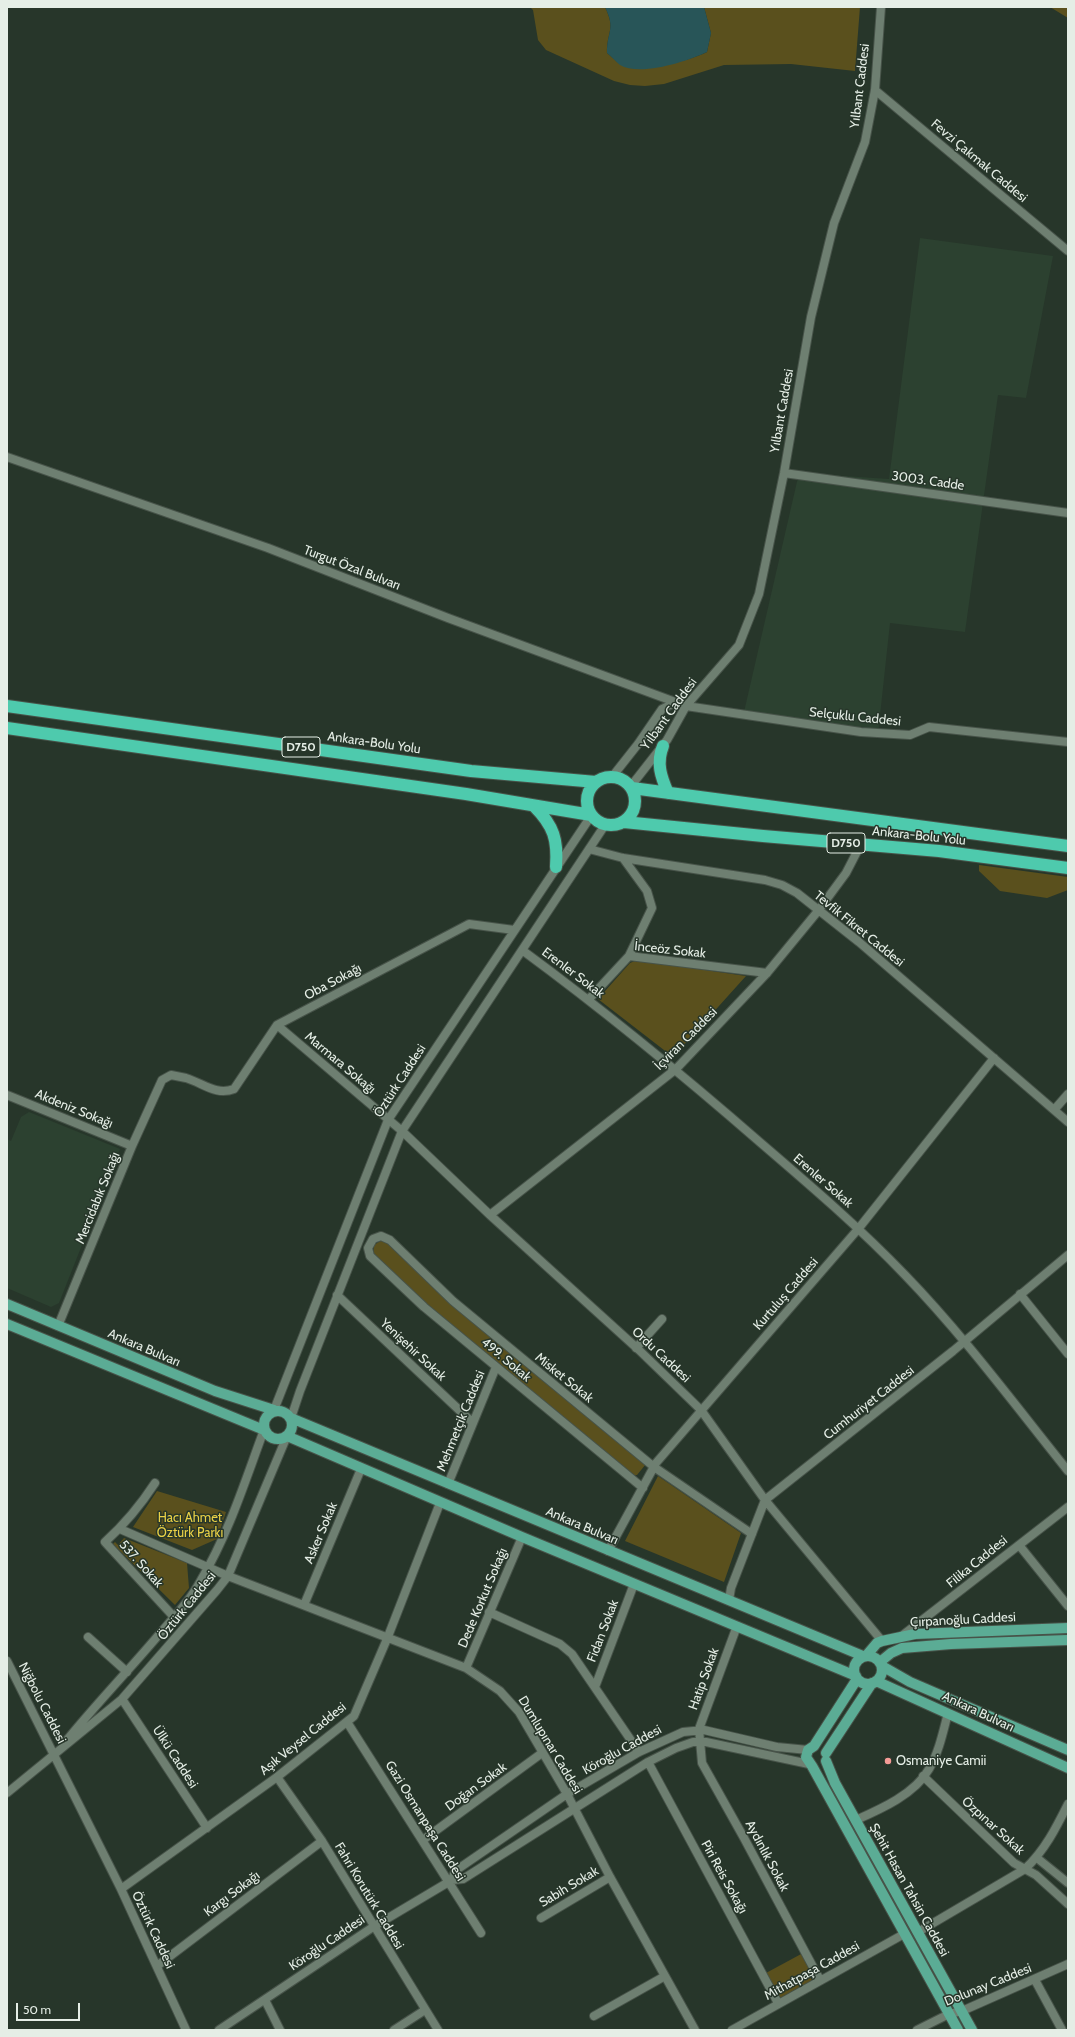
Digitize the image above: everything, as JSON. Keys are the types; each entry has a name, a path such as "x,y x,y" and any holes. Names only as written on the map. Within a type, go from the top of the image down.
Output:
{"highway":[{"name":"Ankara-Bolu Yolu","path":"7,706 472,771 596,782"},
{"name":"D750","path":"7,728 591,815"},
{"path":"662,746 659,756 659,768 668,793"},
{"path":"612,777 622,779 631,787 635,794 635,807 629,818 624,822 615,825 605,825 591,815 588,810 587,798 596,782 612,777"},
{"name":"Ankara-Bolu Yolu","path":"631,787 1068,846"},
{"path":"534,806 546,818 554,833 558,850 556,867"},
{"name":"Ankara-Bolu Yolu","path":"624,822 940,850 1068,868"}],"main road":[{"name":"Ankara Bulvarı","path":"7,1304 215,1391 274,1410 286,1412 291,1418 608,1551 864,1656 874,1657 881,1664 910,1682 1068,1750"},
{"name":"Ankara Bulvarı","path":"7,1324 264,1430 272,1438 280,1439 287,1436 440,1503 737,1626 857,1678 865,1684 874,1682 948,1713 1068,1768"},
{"path":"264,1430 265,1418 274,1410"},
{"path":"287,1436 293,1426 291,1418"},
{"name":"Çırpanoğlu Caddesi","path":"882,1641 928,1634 1068,1628"},
{"name":"Çırpanoğlu Caddesi","path":"881,1664 891,1652 902,1648 951,1644 1068,1640"},
{"path":"811,1748 857,1678 854,1666 857,1660 882,1641"},
{"path":"811,1765 820,1766 874,1682 881,1674 881,1664"},
{"path":"811,1748 822,1747 826,1757"},
{"name":"Şehit Hasan Tahsin Caddesi","path":"811,1748 806,1757 958,2030"},
{"name":"Şehit Hasan Tahsin Caddesi","path":"826,1757 835,1783 972,2030"}],"street":[{"name":"Yılbant Caddesi","path":"631,787 662,746 686,706 739,645 759,594 784,473 811,317 834,223 865,142 875,90 881,7"},
{"name":"Fevzi Çakmak Caddesi","path":"875,90 1068,251"},
{"name":"Turgut Özal Bulvarı","path":"7,457 268,548 455,621 686,706"},
{"name":"3003. Cadde","path":"784,473 1068,513"},
{"name":"Yılbant Caddesi","path":"612,777 638,744 662,709 676,702"},
{"name":"Selçuklu Caddesi","path":"686,706 861,732 910,734 929,727 1068,742"},
{"name":"Öztürk Caddesi","path":"274,1410 388,1120 591,815"},
{"path":"291,1418 337,1295 402,1131 605,825"},
{"name":"İçviran Caddesi","path":"490,1215 676,1069 767,973 818,911 846,873 861,844"},
{"name":"Tevfik Fikret Caddesi","path":"589,849 623,858 765,880 782,885 797,893 859,942 1068,1122"},
{"path":"623,858 646,891 652,908 629,956"},
{"name":"Oba Sokağı","path":"162,1080 171,1075 186,1078 218,1092 226,1092 234,1089 277,1025 469,924 514,930"},
{"name":"Erenler Sokak","path":"522,950 589,999 676,1069 859,1228 906,1276 965,1342 1068,1471"},
{"name":"İnceöz Sokak","path":"589,999 629,956 767,973"},
{"name":"Marmara Sokağı","path":"277,1025 388,1120"},
{"name":"Kurtuluş Caddesi","path":"608,1551 654,1467 701,1410 859,1228 994,1058"},
{"name":"Mercidabık Sokağı","path":"58,1326 132,1146 162,1080"},
{"path":"1054,1110 1068,1094"},
{"name":"Akdeniz Sokağı","path":"7,1095 132,1146"},
{"name":"Ordu Caddesi","path":"388,1120 402,1131 490,1215 636,1348 701,1410 765,1500 882,1641"},
{"name":"Misket Sokak","path":"371,1241 381,1236 390,1240 453,1301 654,1467 752,1534"},
{"name":"499. Sokak","path":"371,1241 368,1248 369,1253 378,1265 424,1307 643,1488"},
{"name":"Cumhuriyet Caddesi","path":"765,1500 965,1342 1068,1255"},
{"path":"1020,1294 1068,1354"},
{"name":"Yenişehir Sokak","path":"337,1295 473,1423"},
{"path":"636,1348 662,1319"},
{"name":"Mehmetçik Caddesi","path":"448,1484 496,1367"},
{"name":"Öztürk Caddesi","path":"55,1755 93,1708 127,1672 190,1598 208,1567 231,1521 264,1430"},
{"name":"Öztürk Caddesi","path":"55,1755 122,1699 186,1628 228,1576 287,1436"},
{"name":"Asker Sokak","path":"304,1605 360,1469"},
{"path":"120,1529 138,1509 155,1483"},
{"path":"729,1600 731,1588 765,1500"},
{"name":"Aşık Veysel Caddesi","path":"121,1889 277,1777 347,1722 358,1710 440,1503"},
{"name":"Filika Caddesi","path":"902,1637 1068,1507"},
{"name":"Dumlupınar Caddesi","path":"120,1529 228,1576 387,1639 466,1668 508,1699 519,1712 567,1794 610,1877 695,2030"},
{"name":"537. Sokak","path":"120,1529 105,1542 174,1617"},
{"name":"Dede Korkut Sokağı","path":"466,1668 522,1537"},
{"path":"1019,1545 1068,1606"},
{"name":"Fidan Sokak","path":"595,1687 634,1584"},
{"path":"489,1612 560,1644 572,1654 639,1752"},
{"name":"Hatip Sokak","path":"699,1741 699,1729 737,1626"},
{"path":"88,1637 127,1672"},
{"name":"Niğbolu Caddesi","path":"7,1661 55,1755"},
{"name":"Ülkü Caddesi","path":"122,1699 207,1828"},
{"path":"856,1820 877,1811 902,1795 923,1776 934,1758 948,1713"},
{"name":"Gazi Osmanpaşa Caddesi","path":"347,1722 450,1880 481,1933"},
{"name":"Köroğlu Caddesi","path":"219,2030 373,1927 450,1880 456,1871 567,1794 639,1752 675,1735 699,1729 777,1747 811,1748"},
{"name":"Köroğlu Caddesi","path":"450,1880 462,1879 648,1762 676,1748 699,1741 811,1765"},
{"name":"Aydınlık Sokak","path":"699,1741 702,1763 820,1980"},
{"name":"Doğan Sokak","path":"423,1840 542,1753"},
{"name":"Öztürk Caddesi","path":"55,1755 121,1889 186,2030"},
{"path":"7,1793 55,1755"},
{"name":"Piri Reis Sokağı","path":"648,1762 778,2003"},
{"name":"Özpınar Sokak","path":"923,1776 1014,1863 1036,1875 1068,1904"},
{"name":"Fahri Korutürk Caddesi","path":"277,1777 322,1842 373,1927 438,2030"},
{"path":"918,1932 1025,1869 1037,1858 1051,1839 1068,1804"},
{"name":"Kargı Sokağı","path":"157,1966 322,1842"},
{"path":"1037,1858 1068,1883"},
{"name":"Sabih Sokak","path":"541,1918 610,1877"},
{"name":"Mithatpaşa Caddesi","path":"732,2030 904,1934"},
{"name":"Dolunay Caddesi","path":"917,2030 949,2014 962,2011 1035,1980 1068,1964"},
{"path":"594,2016 665,1976"},
{"path":"1035,1980 1062,2030"},
{"path":"265,2000 280,2030"},
{"path":"394,2030 425,2010"}],"shaded area":[{"path":"920,238 1053,256 1026,398 998,395 965,632 890,623 878,734 744,712 799,473 889,479"},
{"path":"29,1112 120,1149 59,1303 51,1307 7,1288 7,1139 11,1141 21,1117"}],"green space":[{"path":"530,7 605,7 610,21 607,53 621,65 654,65 685,60 707,52 711,33 704,7 860,7 855,71 791,64 724,65 664,84 645,86 630,85 614,81 546,50 538,40 533,10"},
{"path":"1050,7 1068,7 1068,18"},
{"path":"979,865 1068,877 1068,890 1047,898 1000,891 979,871"},
{"path":"637,960 746,976 673,1057 598,999 630,963"},
{"path":"382,1240 389,1243 419,1273 482,1329 646,1464 637,1475 632,1476 435,1313 373,1255 374,1245"},
{"path":"658,1476 741,1533 724,1582 625,1541"},
{"name":"Hacı Ahmet Öztürk Parkı","path":"157,1491 226,1512 217,1539 192,1550 133,1527"},
{"path":"124,1538 187,1563 189,1588 175,1605 113,1544 115,1542 118,1545"},
{"path":"803,1953 817,1978 780,1998 766,1973"}],"water":[{"path":"605,7 704,7 711,33 707,52 688,60 651,69 629,68 620,65 607,53 610,21"}],"place":[{"name":"Osmaniye Camii","path":"888,1761"}]}
